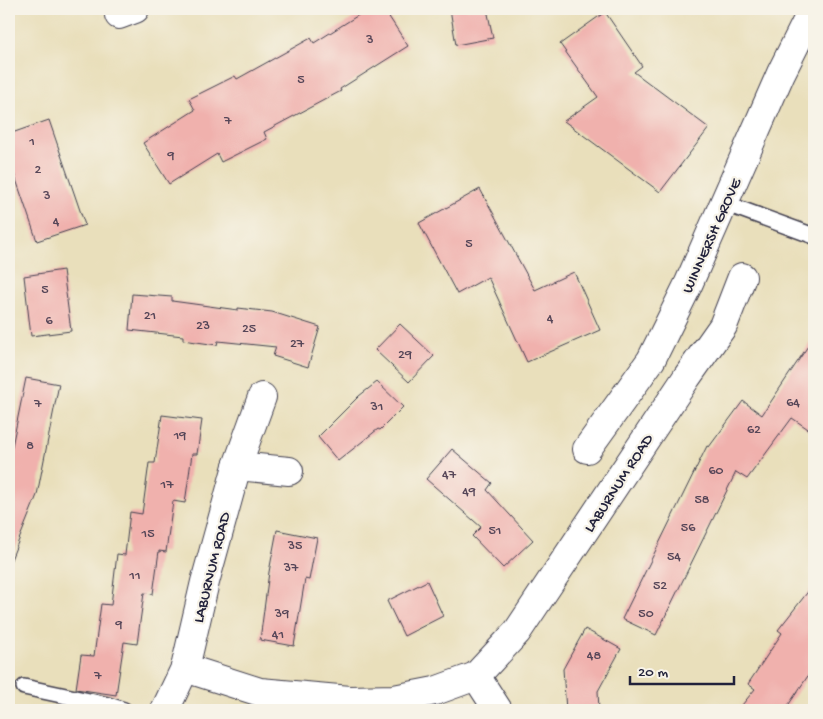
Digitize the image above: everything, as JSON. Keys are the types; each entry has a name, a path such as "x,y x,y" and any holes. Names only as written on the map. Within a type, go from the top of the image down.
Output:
{"street":[{"name":"WINNERSH GROVE","path":"587,449 652,360 688,285 781,73 814,9"},
{"name":"LABURNUM ROAD","path":"186,668 260,692 350,700 394,699 435,691 476,676 516,632 686,377 723,326 742,277"},
{"name":"LABURNUM ROAD","path":"165,710 186,668 205,582 237,466 262,397"},
{"path":"237,466 289,471"},
{"path":"476,676 498,710"}],"lane":[{"path":"724,203 814,236"},
{"path":"24,686 124,710"}],"building":[{"path":"368,9 384,9 408,46 340,89 341,91 264,132 267,139 221,162 217,154 169,184 143,143 195,110 189,99 235,76 237,79 311,38 314,43"},
{"path":"450,9 487,9 493,38 456,45"},
{"path":"605,12 642,66 634,72 709,128 660,192 564,121 598,97 560,44"},
{"path":"49,120 85,225 37,241 9,159 9,134"},
{"path":"480,189 535,290 574,272 600,330 527,362 488,277 457,294 419,223"},
{"path":"63,270 71,331 31,336 24,276"},
{"path":"132,294 172,297 172,301 238,310 238,308 272,312 320,327 308,367 273,356 276,347 218,341 217,345 183,340 183,336 129,330"},
{"path":"400,324 434,356 409,382 375,350"},
{"path":"814,337 814,433 792,418 747,479 736,472 656,635 622,619 707,446 709,447 743,401 762,415"},
{"path":"26,378 59,384 37,495 9,562 9,461"},
{"path":"377,382 403,407 380,430 378,429 338,461 318,437 359,396"},
{"path":"162,415 202,420 197,454 192,454 185,503 173,501 166,552 159,551 153,594 144,593 137,644 124,642 116,695 76,689 81,655 94,656 101,604 111,605 117,554 125,555 130,512 142,514 149,463 155,463"},
{"path":"452,449 492,483 487,490 533,540 503,568 472,536 481,527 426,479"},
{"path":"277,530 317,538 309,580 305,579 294,646 260,640"},
{"path":"427,581 443,616 404,636 387,601"},
{"path":"814,584 814,667 785,710 738,710 755,689 748,684 782,633 778,630"},
{"path":"585,629 621,649 598,691 599,710 566,710 563,669"}]}
